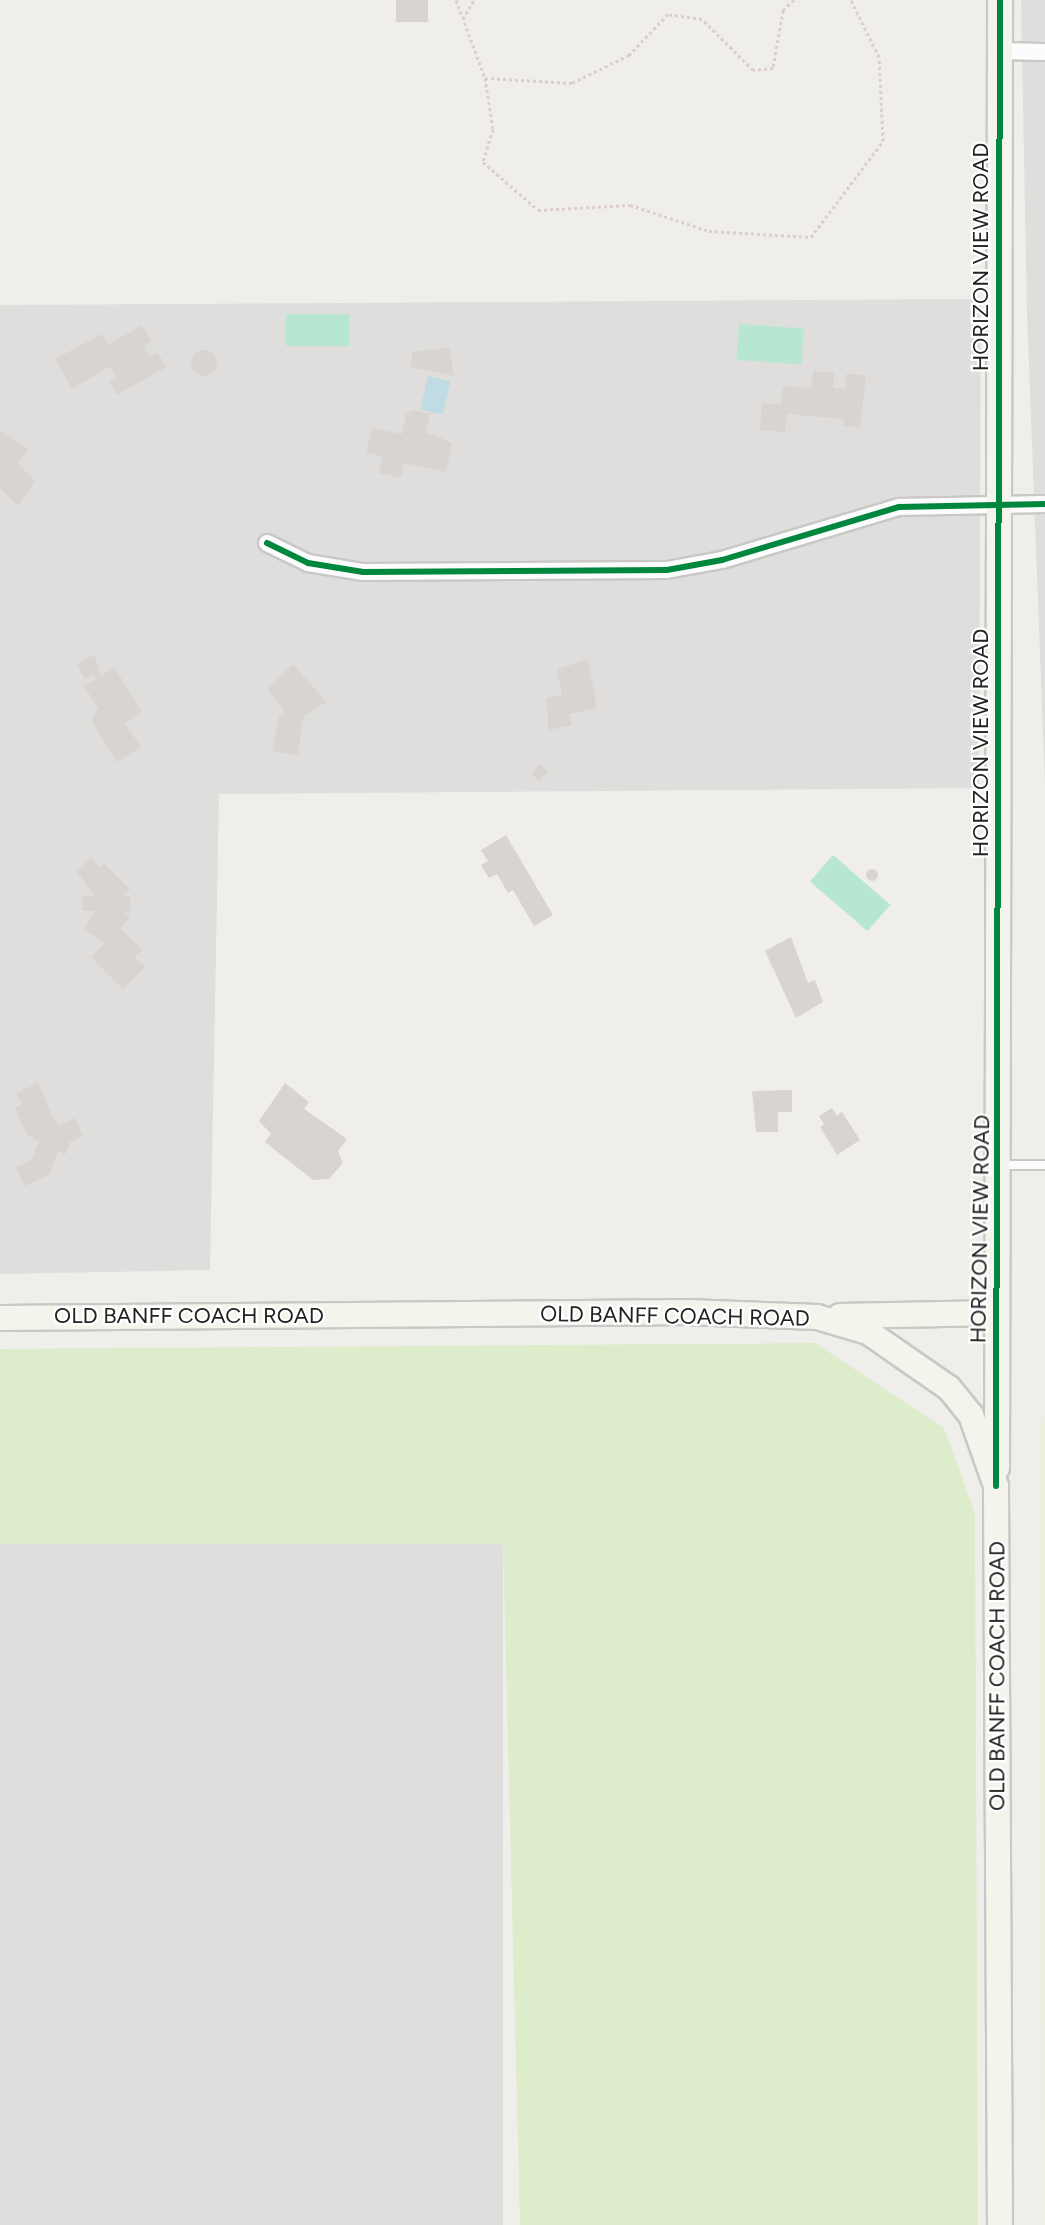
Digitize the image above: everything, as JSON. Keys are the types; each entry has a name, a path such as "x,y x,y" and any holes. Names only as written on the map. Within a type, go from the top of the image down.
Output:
{"main road":[{"name":"HORIZON VIEW ROAD","path":"996,1486 999,1165 1000,0"},
{"name":"OLD BANFF COACH ROAD","path":"0,1318 687,1312 817,1317 868,1332 949,1388 971,1414 996,1486 1000,2225"},
{"path":"817,1317 997,1313"}],"street":[{"path":"999,51 1045,52"},
{"path":"267,543 308,563 363,572 667,570 722,560 899,507 1045,504"}],"lane":[{"path":"999,1165 1045,1165"}],"path":[{"path":"456,0 485,78 493,129 483,162 538,210 630,205 709,231 811,237 883,141 879,57 851,0"},
{"path":"463,19 474,0"},
{"path":"485,78 572,82 629,55 668,15 702,19 753,70 773,68 783,10 794,0"}],"shaded area":[{"path":"1021,0 1045,0 1045,785 1027,313"},
{"path":"981,299 979,788 219,794 210,1270 0,1274 0,305"},
{"path":"0,1544 503,1544 503,2225 0,2225"}],"green space":[{"path":"286,314 349,314 349,346 286,346"},
{"path":"739,324 804,329 801,364 736,360"},
{"path":"833,855 890,905 867,931 810,881"},
{"path":"815,1343 944,1428 975,1513 978,2225 520,2225 503,1544 0,1544 0,1349"},
{"path":"1045,1414 1045,2225 1044,2225 1037,1433"}],"water":[{"path":"428,376 450,381 443,414 420,409"}],"building":[{"path":"396,0 428,0 428,22 396,22"},
{"path":"142,325 151,341 144,346 150,357 158,353 166,367 117,395 109,381 116,377 110,366 72,389 55,359 102,334 108,345"},
{"path":"449,347 454,376 410,367 413,352"},
{"path":"204,350 213,354 217,363 213,372 204,376 195,372 191,363 195,354"},
{"path":"813,371 834,373 833,388 845,389 846,374 866,375 860,428 843,426 844,419 787,414 785,432 760,430 762,403 781,404 783,386 812,388"},
{"path":"413,410 430,414 426,432 452,443 446,472 404,463 401,478 379,473 383,456 366,453 372,428 402,434 406,414"},
{"path":"0,430 29,450 17,463 35,481 18,506 0,488"},
{"path":"95,654 100,676 115,668 141,711 125,724 141,747 117,762 91,720 98,708 84,686 96,679 93,673 85,679 77,665"},
{"path":"588,660 597,708 569,714 572,725 549,730 546,698 562,695 557,669"},
{"path":"293,664 326,702 303,717 298,755 272,751 279,716 285,712 268,689"},
{"path":"539,764 548,771 540,781 531,774"},
{"path":"506,835 553,915 534,926 513,890 508,893 497,874 489,878 481,865 488,861 481,850"},
{"path":"91,858 100,867 104,863 130,889 123,896 130,896 130,911 124,911 130,918 120,929 142,950 134,957 145,967 123,989 91,957 105,943 84,929 94,911 82,911 83,896 95,896 77,872"},
{"path":"874,869 878,875 874,881 870,881 866,873"},
{"path":"791,937 808,983 815,980 823,1002 796,1018 765,951"},
{"path":"38,1083 54,1120 60,1125 75,1118 83,1136 70,1142 66,1154 58,1151 49,1175 25,1186 16,1167 32,1160 39,1141 27,1135 15,1107 22,1104 17,1093"},
{"path":"285,1083 309,1102 304,1109 347,1139 338,1151 343,1163 329,1179 313,1180 265,1142 271,1134 259,1121"},
{"path":"792,1090 792,1112 778,1112 778,1132 756,1132 752,1091"},
{"path":"832,1108 837,1116 842,1112 860,1140 837,1155 820,1127 824,1124 819,1116"}],"cycle path":[{"path":"996,1486 1000,0"},
{"path":"267,543 308,563 363,572 667,570 722,560 899,507 1045,504"}]}
